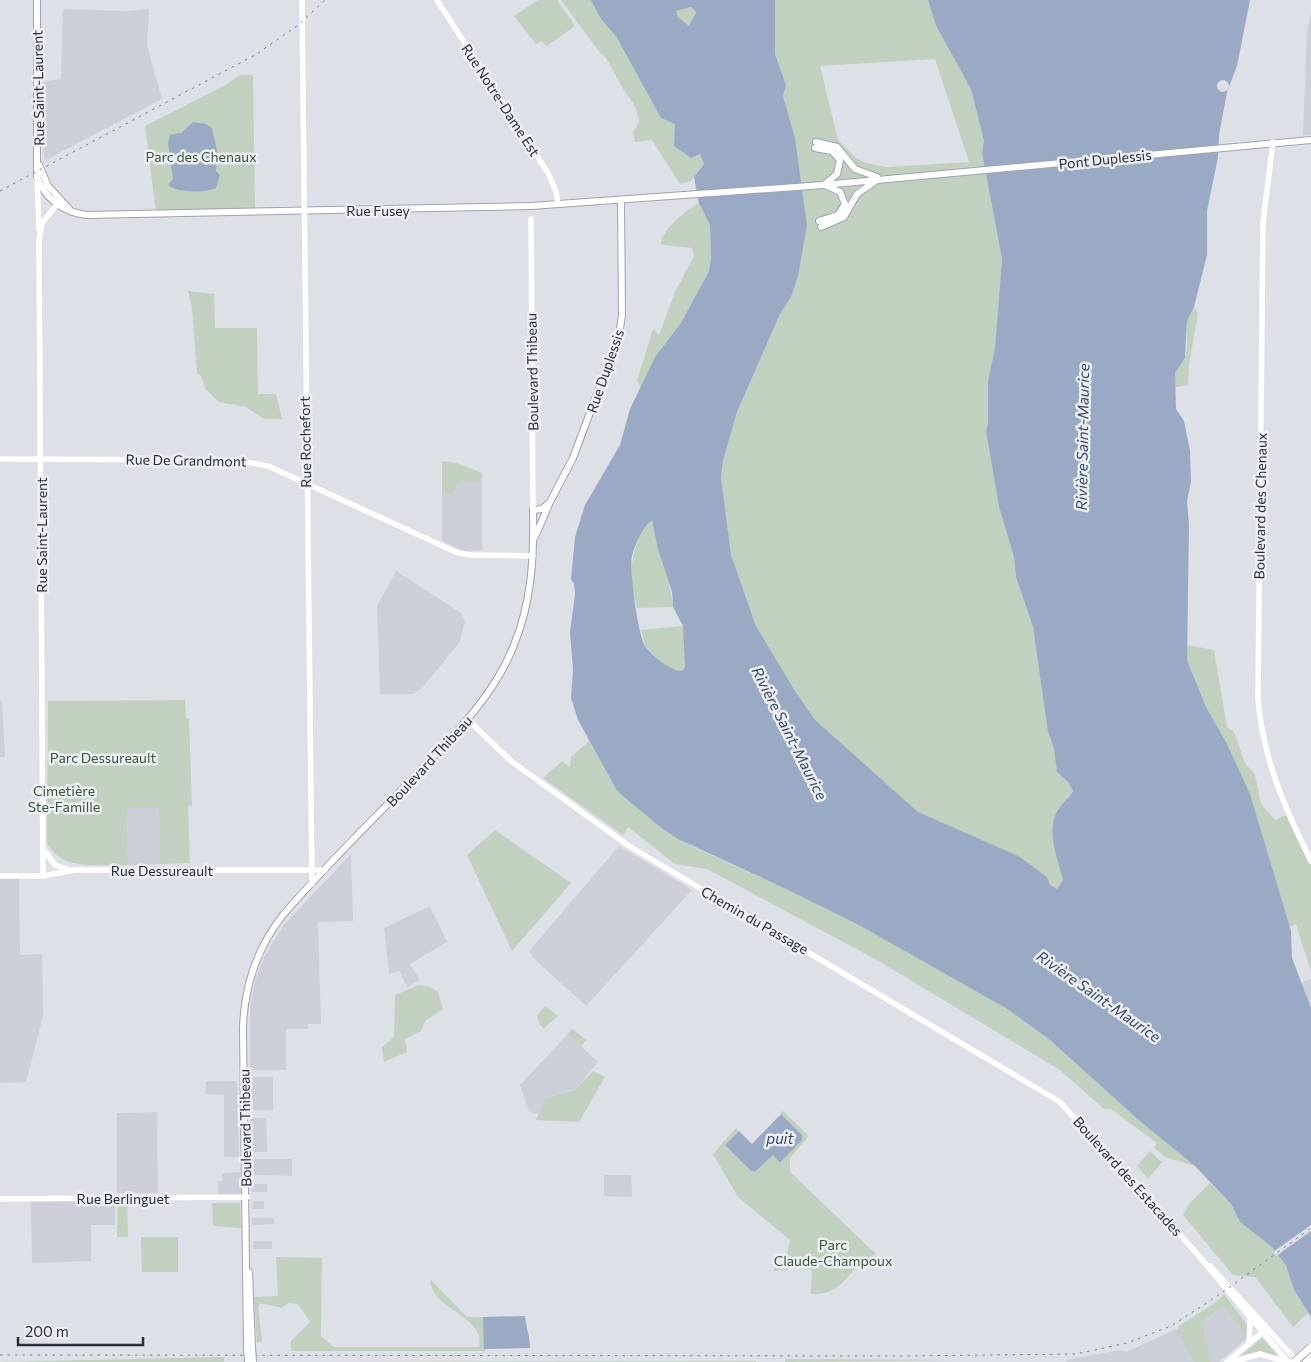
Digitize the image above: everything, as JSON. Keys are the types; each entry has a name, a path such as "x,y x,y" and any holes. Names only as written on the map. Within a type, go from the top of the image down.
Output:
{"highway":[{"path":"1296,1362 1311,1347"},
{"path":"1306,1362 1311,1358"}],"main road":[{"name":"Rue Saint-Laurent","path":"37,0 37,175"},
{"name":"Pont Duplessis","path":"823,185 881,178 1311,140"},
{"path":"816,145 837,147 855,168 881,178 857,194 844,218 820,224 838,215 844,204 840,192 823,185 837,174 840,160 832,151 816,145"},
{"name":"Rue Fusey","path":"38,162 47,184 59,202"},
{"name":"Rue Fusey","path":"37,175 42,188 59,202 70,210 91,215 304,210 433,210 686,196 823,185"},
{"name":"Rue Duplessis","path":"533,542 550,502 577,448 619,335 622,315 621,200"},
{"path":"533,510 544,508 550,502"},
{"name":"Boulevard Thibeau","path":"253,1362 245,1282 248,1266 243,1029 246,993 254,965 268,937 283,915 468,720 498,677 515,644 528,599 533,556 533,510"},
{"name":"Boulevard Thibeau","path":"248,1362 250,1347"}],"street":[{"name":"Rue Rochefort","path":"302,0 312,884"},
{"name":"Rue Notre-Dame Est","path":"437,0 548,173 556,189 558,204"},
{"name":"Boulevard des Chenaux","path":"1273,142 1265,191 1263,223 1258,696 1262,734 1269,759 1284,802 1311,861"},
{"path":"37,175 39,234"},
{"name":"Rue Saint-Laurent","path":"43,876 39,234 43,222 59,202"},
{"name":"Boulevard Thibeau","path":"531,219 533,510"},
{"name":"Rue De Grandmont","path":"0,459 249,461 263,464 460,554 533,556"},
{"name":"Chemin du Passage","path":"468,720 511,761 628,846 1056,1100"},
{"path":"43,845 53,863 71,870"},
{"name":"Rue Dessureault","path":"0,876 43,876 71,870 325,870"},
{"name":"Boulevard des Estacades","path":"1056,1100 1077,1119 1198,1255 1287,1362"},
{"name":"Rue Berlinguet","path":"0,1199 246,1197"},
{"name":"Boulevard des Estacades","path":"1198,1255 1219,1274 1296,1362"},
{"path":"1249,1344 1250,1318"},
{"path":"1227,1362 1267,1328"},
{"path":"1232,1362 1259,1354 1269,1355 1287,1362"}],"shaded area":[{"path":"63,9 126,11 149,9 147,46 162,99 44,161 42,82 61,79"},
{"path":"1311,14 1311,135 1303,135 1307,31"},
{"path":"442,471 482,473 482,550 465,551 442,541"},
{"path":"396,571 461,613 465,621 459,643 422,688 413,694 380,694 377,606"},
{"path":"0,701 2,701 5,757 0,757"},
{"path":"127,808 159,808 160,864 128,865"},
{"path":"619,846 692,890 586,1006 533,958 530,950"},
{"path":"351,854 353,921 318,922 321,1024 308,1024 308,1029 286,1029 286,1070 250,1070 250,1008 255,981 264,957 283,926"},
{"path":"0,875 19,875 20,955 42,954 43,1016 26,1082 0,1083"},
{"path":"430,906 447,942 410,964 420,980 407,987 399,971 389,974 384,928"},
{"path":"1311,978 1311,1008 1300,984"},
{"path":"568,1034 598,1062 576,1089 545,1098 539,1114 529,1112 520,1085"},
{"path":"250,1077 273,1077 273,1110 251,1110"},
{"path":"206,1081 237,1081 239,1157 224,1157 224,1095 206,1094"},
{"path":"157,1112 158,1193 117,1193 117,1113"},
{"path":"250,1118 266,1118 267,1152 251,1152"},
{"path":"251,1159 292,1159 292,1176 251,1175"},
{"path":"244,1172 245,1195 218,1194 218,1181 222,1181 222,1173"},
{"path":"604,1175 631,1175 632,1197 604,1196"},
{"path":"251,1184 267,1184 267,1192 252,1192"},
{"path":"115,1195 115,1225 91,1225 91,1261 32,1263 31,1198"},
{"path":"253,1201 264,1201 264,1209 252,1209"},
{"path":"252,1218 274,1218 274,1224 252,1225"},
{"path":"253,1241 272,1241 272,1249 253,1249"},
{"path":"1223,1306 1247,1338 1219,1362 1212,1362 1202,1322"},
{"path":"1177,1329 1194,1362 1066,1362 1067,1360 1119,1350 1126,1352"}],"green space":[{"path":"538,0 557,0 575,26 547,46 541,41 536,44 514,16"},
{"path":"561,0 596,0 700,153 704,163 691,181 680,184 652,140 635,142 633,131 639,123 634,104 603,54 601,54"},
{"path":"775,0 928,0 936,26 971,89 984,141 982,154 1002,259 995,348 988,381 988,423 986,431 999,507 1014,557 1016,577 1033,627 1048,732 1054,749 1057,772 1068,782 1073,791 1058,810 1053,835 1073,900 784,788 645,646 641,630 683,626 685,652 781,669 756,626 731,555 721,477 723,461 737,412 780,314 791,297 807,225 795,138 783,96 786,85 775,54","holes":["935,59 969,162 887,167 866,163 856,158 838,140 820,66"]},
{"path":"691,7 696,12 689,26 678,17 676,11"},
{"name":"Parc des Chenaux","path":"240,75 253,75 255,209 156,212 145,126 222,87"},
{"path":"699,203 710,225 711,258 709,271 681,323 655,357 641,387 637,381 653,329 659,335 676,290 694,256 692,248 661,244 662,239 676,221"},
{"path":"188,291 214,294 215,328 257,328 258,394 276,394 282,419 264,419 246,407 219,402 206,390 201,376 197,373 192,308"},
{"path":"1194,307 1198,314 1189,364 1188,385 1175,387 1175,373 1185,358 1187,348 1187,321"},
{"path":"442,461 456,463 482,473 480,482 462,480 452,493 442,493"},
{"path":"652,519 673,607 637,608 634,596 632,561 639,539"},
{"path":"1187,645 1214,650 1227,727 1234,732 1245,763 1255,775 1261,804 1275,820 1291,813 1311,857 1311,972 1296,924 1289,927 1226,742 1206,707 1187,660"},
{"name":"Parc Dessureault","path":"185,700 186,717 189,719 192,806 188,806 190,863 160,864 159,808 127,808 128,865 82,864 61,858 53,852 47,842 48,701"},
{"path":"589,741 617,791 660,827 693,847 857,924 1009,1010 1051,1041 1142,1123 1195,1166 1165,1157 1154,1148 1157,1143 1111,1109 1104,1109 1060,1070 877,960 707,869 675,864 628,827 623,835 543,778 562,761 570,767 571,757"},
{"path":"495,830 571,883 512,951 467,855"},
{"path":"419,985 427,986 438,992 443,1009 425,1021 421,1031 405,1039 407,1052 384,1062 382,1047 394,1037 395,995"},
{"path":"545,1006 558,1016 544,1028 540,1025 537,1016"},
{"path":"572,1029 586,1040 581,1046 568,1034"},
{"path":"593,1071 605,1077 579,1122 536,1120 545,1098 575,1090"},
{"name":"Parc Claude-Champoux","path":"783,1111 809,1136 790,1158 790,1172 876,1254 862,1269 857,1267 837,1287 819,1294 811,1294 812,1270 794,1267 792,1260 787,1255 790,1240 738,1197 713,1154 736,1128 739,1131 725,1145 751,1171 756,1171 773,1155 781,1163 802,1135 781,1114"},
{"path":"1150,1151 1162,1162 1148,1179 1137,1166"},
{"path":"1210,1183 1231,1204 1240,1222 1272,1246 1286,1265 1294,1290 1308,1313 1293,1327 1255,1277 1233,1275 1183,1215 1190,1203"},
{"path":"118,1195 127,1195 128,1237 117,1237"},
{"path":"212,1203 240,1203 241,1228 213,1226"},
{"path":"141,1237 178,1237 178,1272 142,1272"},
{"path":"276,1257 322,1258 321,1336 334,1347 480,1347 479,1335 474,1327 468,1320 437,1296 432,1289 430,1279 467,1317 483,1317 485,1351 291,1351 291,1341 310,1322 298,1304 288,1303 282,1308 260,1303 258,1307 262,1341 257,1343 254,1297 278,1296"},
{"path":"782,1260 788,1261 788,1270 772,1271"},
{"path":"1224,1294 1247,1325 1247,1338 1223,1306 1202,1322 1212,1362 1194,1362 1177,1331 1179,1326 1215,1303"},
{"path":"1262,1338 1279,1357 1260,1351 1240,1356"},
{"path":"224,1357 224,1362 0,1362"},
{"path":"785,1359 965,1360 785,1362"},
{"path":"756,1361 756,1362 341,1362"}],"water":[{"name":"Rivière Saint-Maurice","path":"591,0 775,0 775,54 786,85 783,96 795,138 807,225 798,276 791,297 780,314 737,412 723,461 721,477 731,555 756,626 795,691 815,720 918,812 1020,857 1047,877 1050,885 1057,889 1063,880 1054,845 1054,818 1073,791 1068,782 1057,772 1054,749 1048,732 1033,627 1016,577 1014,557 999,507 986,431 988,423 988,381 995,348 1002,259 982,153 984,141 971,89 936,26 928,0 1250,0 1237,66 1227,92 1219,135 1218,157 1207,211 1207,255 1194,307 1187,321 1185,358 1175,373 1176,409 1184,421 1190,451 1191,482 1187,501 1189,525 1187,660 1206,707 1226,742 1250,794 1291,931 1292,958 1311,1008 1311,1317 1294,1290 1286,1265 1272,1247 1240,1222 1231,1204 1195,1166 1142,1123 1051,1041 1009,1010 857,924 678,839 660,827 617,791 578,720 571,698 573,670 570,632 575,594 574,584 571,579 575,537 585,505 620,445 630,409 655,357 681,323 709,271 711,258 710,225 699,203 694,177 704,164 700,154 691,158 674,146 675,124 661,118 616,36 601,19","holes":["691,7 696,12 689,26 678,17 676,11","652,520 658,549 672,592 673,607 683,626 685,667 682,671 667,666 645,646 637,616 633,587 632,556 640,536"]},
{"path":"193,122 206,124 212,128 218,155 216,171 220,175 216,188 211,190 184,191 168,185 173,179 168,143 170,135 181,133"},
{"name":"puit","path":"781,1114 802,1135 802,1140 780,1163 773,1155 756,1171 751,1171 725,1145 739,1131 752,1144"},
{"path":"525,1316 530,1348 484,1349 483,1317"}],"pier":[{"path":"1221,80 1225,80 1229,86 1225,92 1221,92 1217,88 1217,84"},
{"path":"1311,1225 1311,1231 1276,1256 1273,1252"}],"railway":[{"path":"0,191 255,55 297,26 325,0"},
{"path":"0,1355 906,1356 1076,1354 1127,1343 1171,1326 1216,1297 1311,1228"}],"park label":[{"name":"Cimetière Ste-Famille","path":"64,798"}]}
